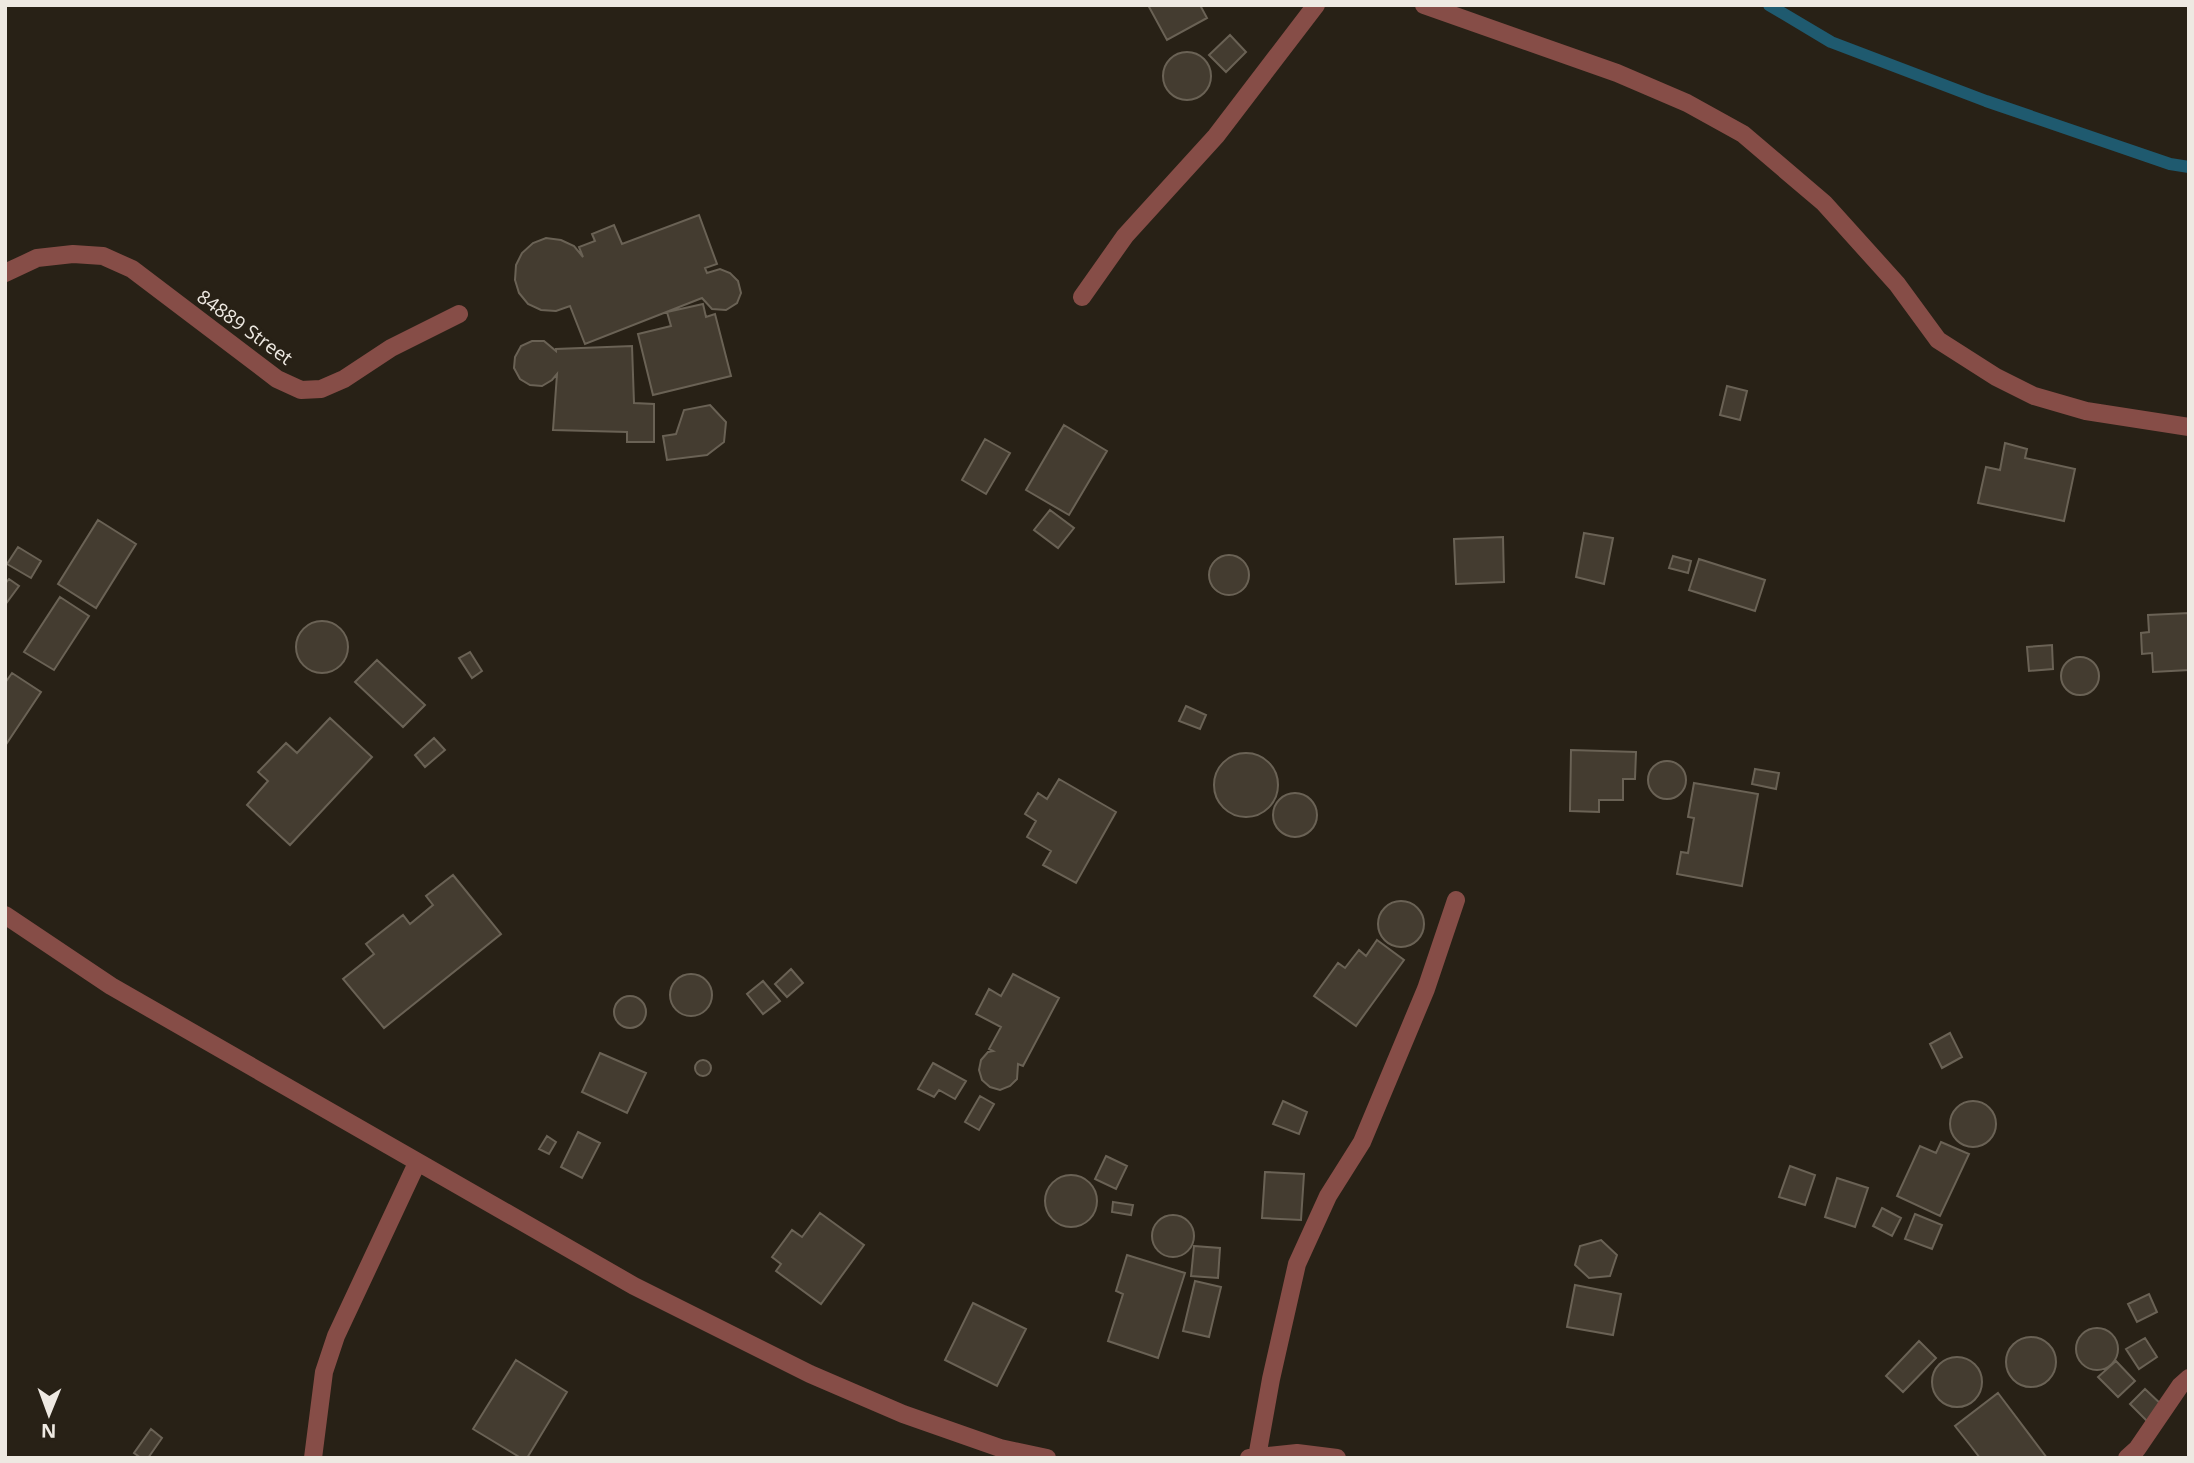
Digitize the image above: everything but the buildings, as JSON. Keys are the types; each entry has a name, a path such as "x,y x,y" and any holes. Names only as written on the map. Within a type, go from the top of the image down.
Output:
{"street":[{"path":"1082,297 1125,236 1216,136 1316,5"},
{"path":"1424,5 1617,73 1687,103 1743,134 1824,203 1897,284 1938,340 1996,377 2034,396 2086,411 2189,427"},
{"name":"84889 Street","path":"5,273 37,258 73,254 103,256 132,269 276,379 301,390 321,389 344,379 391,348 459,314"},
{"path":"1257,1457 1270,1379 1297,1264 1328,1196 1366,1131 1426,989 1456,900"},
{"path":"5,915 111,986 634,1286 810,1374 903,1414 1000,1448 1047,1458"},
{"path":"313,1458 324,1372 336,1336 417,1163"},
{"path":"2127,1458 2137,1449 2180,1386 2189,1378"},
{"path":"1245,1458 1297,1454 1337,1458"}],"waterway":[{"path":"1769,5 1831,42 1986,101 2170,164 2189,167"}]}
